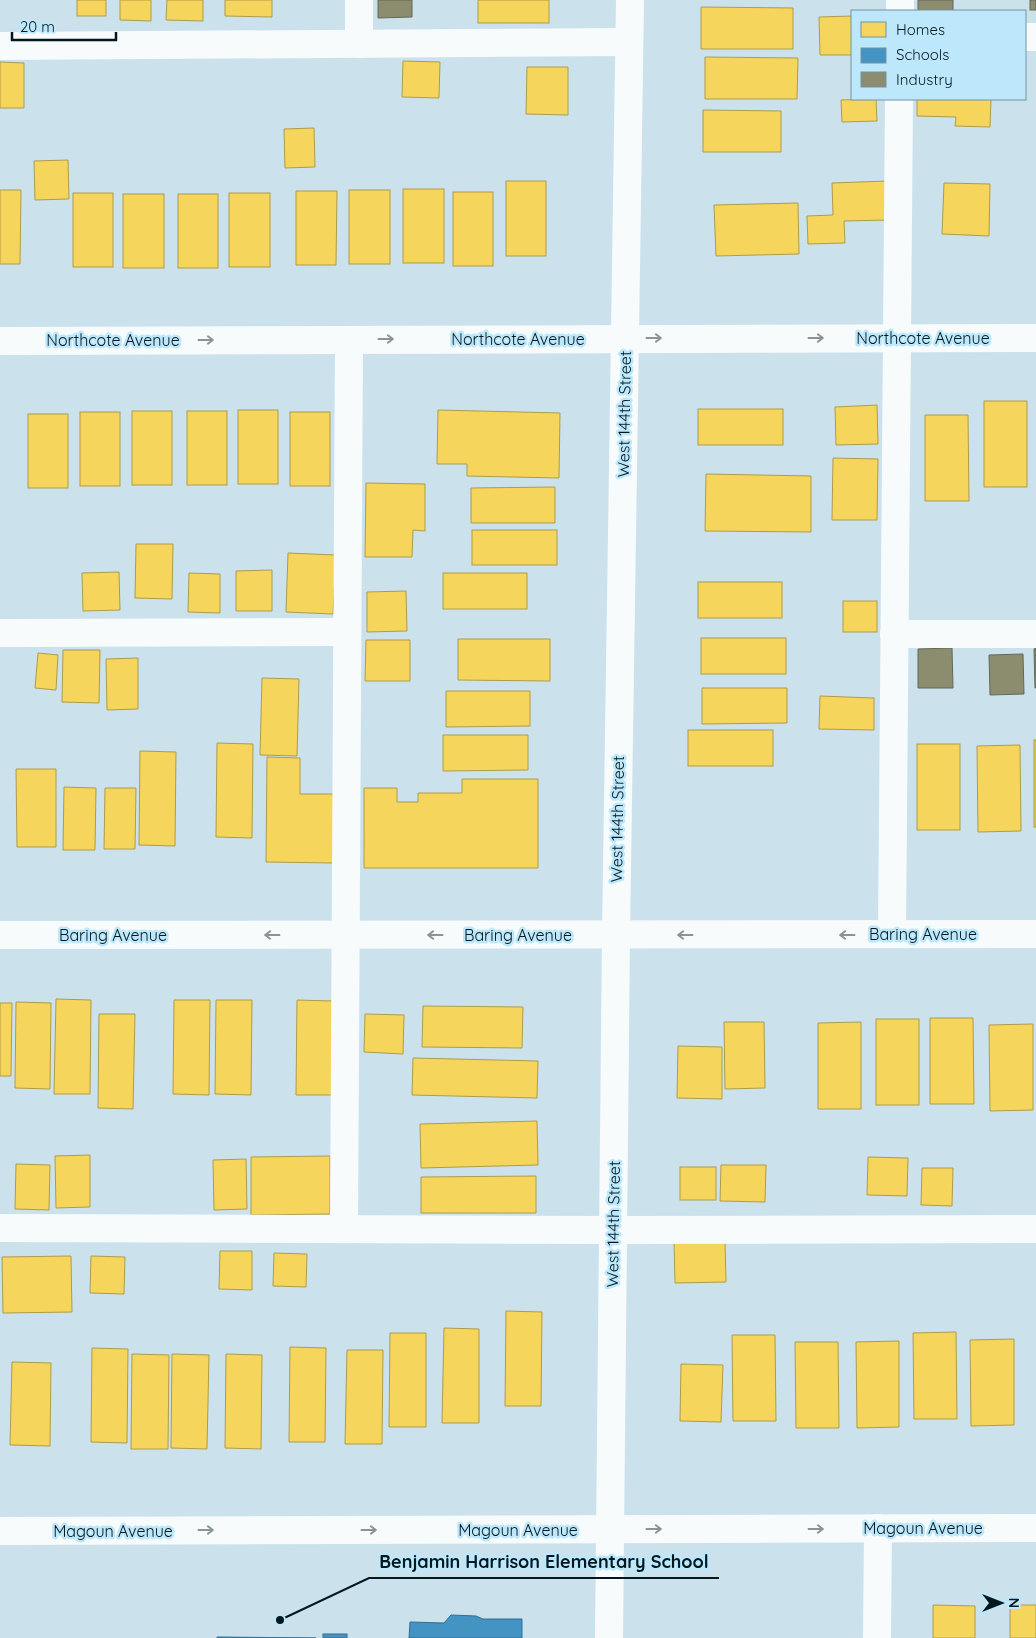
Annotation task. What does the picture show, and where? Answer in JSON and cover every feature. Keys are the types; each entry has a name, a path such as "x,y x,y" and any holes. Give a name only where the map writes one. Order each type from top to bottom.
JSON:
{"street":[{"path":"359,44 360,0"},
{"name":"West 144th Street","path":"609,1638 616,935 630,0"},
{"path":"0,46 629,42"},
{"path":"892,934 898,100"},
{"name":"Northcote Avenue","path":"0,341 1036,338"},
{"path":"344,1229 350,340"},
{"path":"0,632 347,632"},
{"path":"894,634 1036,634"},
{"name":"Baring Avenue","path":"0,935 1036,934"},
{"path":"0,1228 1036,1229"},
{"path":"878,1528 878,1638"},
{"name":"Magoun Avenue","path":"0,1531 1036,1528"}],"building: Homes":[{"path":"77,0 106,0 106,16 77,16"},
{"path":"120,0 151,0 151,21 120,20"},
{"path":"167,0 203,0 203,21 166,20"},
{"path":"225,0 272,0 272,17 225,16"},
{"path":"478,0 549,0 549,23 478,23"},
{"path":"701,7 793,8 793,49 701,49"},
{"path":"851,16 851,55 820,55 819,17"},
{"path":"705,57 798,58 797,99 705,99"},
{"path":"403,61 440,62 439,98 402,97"},
{"path":"0,62 24,63 24,108 0,108"},
{"path":"527,67 568,67 568,115 526,114"},
{"path":"841,100 876,100 877,121 842,122"},
{"path":"917,100 991,100 990,127 955,126 956,117 917,116"},
{"path":"703,110 781,111 781,152 703,152"},
{"path":"314,128 315,167 285,168 284,129"},
{"path":"68,160 69,199 35,200 34,161"},
{"path":"506,181 546,181 546,256 506,256"},
{"path":"887,181 888,220 844,221 845,243 808,244 807,216 833,215 832,183"},
{"path":"944,183 990,184 989,236 942,234"},
{"path":"403,189 444,189 444,263 403,263"},
{"path":"0,190 21,190 20,264 0,264"},
{"path":"349,190 390,190 390,264 349,264"},
{"path":"296,191 337,191 336,265 296,265"},
{"path":"453,192 493,192 493,266 453,266"},
{"path":"73,193 113,193 113,267 73,267"},
{"path":"229,193 270,193 270,267 229,267"},
{"path":"123,194 164,194 164,268 123,268"},
{"path":"178,194 218,194 218,268 178,268"},
{"path":"798,203 799,254 716,256 714,205"},
{"path":"984,401 1027,401 1027,487 984,487"},
{"path":"877,405 878,444 836,445 835,407"},
{"path":"698,409 783,409 783,445 698,445"},
{"path":"238,410 278,410 278,484 238,484"},
{"path":"438,410 560,413 559,478 467,476 467,464 437,464"},
{"path":"132,411 172,411 172,485 132,485"},
{"path":"187,411 227,411 227,485 187,485"},
{"path":"80,412 120,412 120,486 80,486"},
{"path":"290,412 330,412 330,486 290,486"},
{"path":"28,414 68,414 68,488 28,488"},
{"path":"925,415 968,415 969,501 925,501"},
{"path":"833,458 878,459 877,520 832,520"},
{"path":"706,474 811,476 811,532 705,531"},
{"path":"366,483 425,484 425,531 413,530 412,557 365,557"},
{"path":"555,487 555,523 471,523 471,488"},
{"path":"472,530 557,530 557,565 472,565"},
{"path":"136,544 173,544 172,599 135,598"},
{"path":"288,553 336,555 333,614 286,612"},
{"path":"272,570 272,611 236,611 236,571"},
{"path":"119,572 120,610 83,611 82,573"},
{"path":"189,573 220,574 220,613 188,612"},
{"path":"443,573 527,573 527,609 443,609"},
{"path":"698,582 782,582 782,618 698,618"},
{"path":"406,591 407,631 367,632 367,592"},
{"path":"843,601 877,601 877,632 843,632"},
{"path":"701,638 786,638 786,674 701,674"},
{"path":"458,639 550,639 550,681 458,680"},
{"path":"366,640 410,640 410,681 365,681"},
{"path":"63,650 100,650 99,703 62,702"},
{"path":"38,653 58,655 56,690 35,688"},
{"path":"138,658 138,709 107,710 106,659"},
{"path":"262,678 299,679 297,756 260,755"},
{"path":"702,688 787,688 787,723 702,724"},
{"path":"446,691 530,691 530,726 446,727"},
{"path":"820,696 874,698 874,730 819,729"},
{"path":"688,730 773,730 773,766 688,766"},
{"path":"443,735 528,735 528,770 443,771"},
{"path":"1034,740 1036,740 1036,827 1034,827"},
{"path":"217,743 253,744 252,838 216,837"},
{"path":"917,744 960,744 960,830 917,830"},
{"path":"1020,745 1021,831 978,832 977,746"},
{"path":"140,751 176,752 175,846 139,845"},
{"path":"267,757 300,758 300,794 335,794 334,863 266,862"},
{"path":"16,769 56,769 56,847 17,847"},
{"path":"462,779 538,779 538,868 364,868 364,788 397,788 397,802 418,802 418,793 462,793"},
{"path":"64,787 96,788 95,850 63,850"},
{"path":"105,788 136,788 135,849 104,849"},
{"path":"56,999 91,1000 90,1094 54,1094"},
{"path":"174,1000 210,1000 209,1095 173,1094"},
{"path":"216,1000 252,1000 251,1095 215,1094"},
{"path":"297,1000 333,1001 332,1095 296,1095"},
{"path":"16,1002 51,1003 50,1089 15,1088"},
{"path":"0,1003 12,1003 11,1076 0,1076"},
{"path":"423,1006 523,1007 522,1048 422,1047"},
{"path":"99,1014 135,1014 133,1109 98,1108"},
{"path":"365,1014 404,1015 403,1054 364,1052"},
{"path":"930,1018 973,1018 974,1104 930,1104"},
{"path":"876,1019 919,1019 919,1105 876,1105"},
{"path":"724,1022 764,1022 765,1088 725,1089"},
{"path":"861,1022 861,1109 818,1109 818,1023"},
{"path":"1033,1024 1033,1110 990,1111 989,1025"},
{"path":"678,1046 722,1047 722,1099 677,1098"},
{"path":"413,1058 538,1061 537,1098 412,1095"},
{"path":"537,1121 538,1165 421,1168 420,1124"},
{"path":"90,1155 90,1207 56,1208 55,1156"},
{"path":"330,1156 330,1214 251,1215 251,1157"},
{"path":"868,1157 908,1158 907,1196 867,1195"},
{"path":"246,1159 247,1209 214,1210 213,1160"},
{"path":"16,1164 50,1165 49,1210 15,1209"},
{"path":"721,1165 766,1165 765,1202 720,1201"},
{"path":"680,1167 716,1167 716,1200 680,1200"},
{"path":"922,1168 953,1168 952,1206 921,1205"},
{"path":"536,1176 536,1213 421,1213 421,1177"},
{"path":"725,1240 726,1282 675,1283 674,1241"},
{"path":"220,1251 252,1251 252,1290 219,1289"},
{"path":"274,1253 307,1254 306,1287 273,1286"},
{"path":"71,1256 72,1312 3,1313 2,1257"},
{"path":"91,1256 125,1257 124,1294 90,1293"},
{"path":"506,1311 542,1312 541,1406 505,1406"},
{"path":"444,1328 479,1329 479,1423 442,1423"},
{"path":"956,1332 957,1419 914,1419 913,1333"},
{"path":"390,1333 426,1333 426,1427 389,1427"},
{"path":"732,1335 775,1335 776,1421 733,1421"},
{"path":"1014,1339 1014,1425 971,1426 970,1340"},
{"path":"899,1341 899,1427 857,1428 856,1342"},
{"path":"795,1342 838,1342 839,1428 796,1428"},
{"path":"290,1347 326,1348 325,1442 289,1442"},
{"path":"92,1348 128,1349 127,1443 91,1442"},
{"path":"347,1350 383,1350 382,1444 345,1444"},
{"path":"132,1354 169,1355 168,1449 131,1449"},
{"path":"172,1354 209,1355 207,1449 171,1448"},
{"path":"226,1354 262,1355 261,1449 225,1448"},
{"path":"12,1362 51,1363 50,1446 10,1445"},
{"path":"681,1364 723,1365 721,1422 680,1421"},
{"path":"933,1605 975,1606 975,1638 933,1638"},
{"path":"1010,1605 1036,1605 1036,1638 1010,1638"}],"building: Schools":[{"path":"451,1615 476,1616 483,1619 522,1619 522,1638 409,1638 410,1622 444,1623"},
{"path":"323,1634 347,1634 347,1638 323,1638"},
{"path":"217,1637 316,1638 217,1638"}],"building: Industry":[{"path":"378,0 412,0 412,17 378,18"},
{"path":"918,0 953,0 953,10 918,10"},
{"path":"1030,0 1036,0 1036,10 1030,10"},
{"path":"952,648 953,688 918,688 918,649"},
{"path":"1036,648 1036,688 1035,688 1034,649"},
{"path":"1023,654 1024,694 990,695 989,655"}],"place":[{"name":"Benjamin Harrison Elementary School","path":"280,1620"}]}
